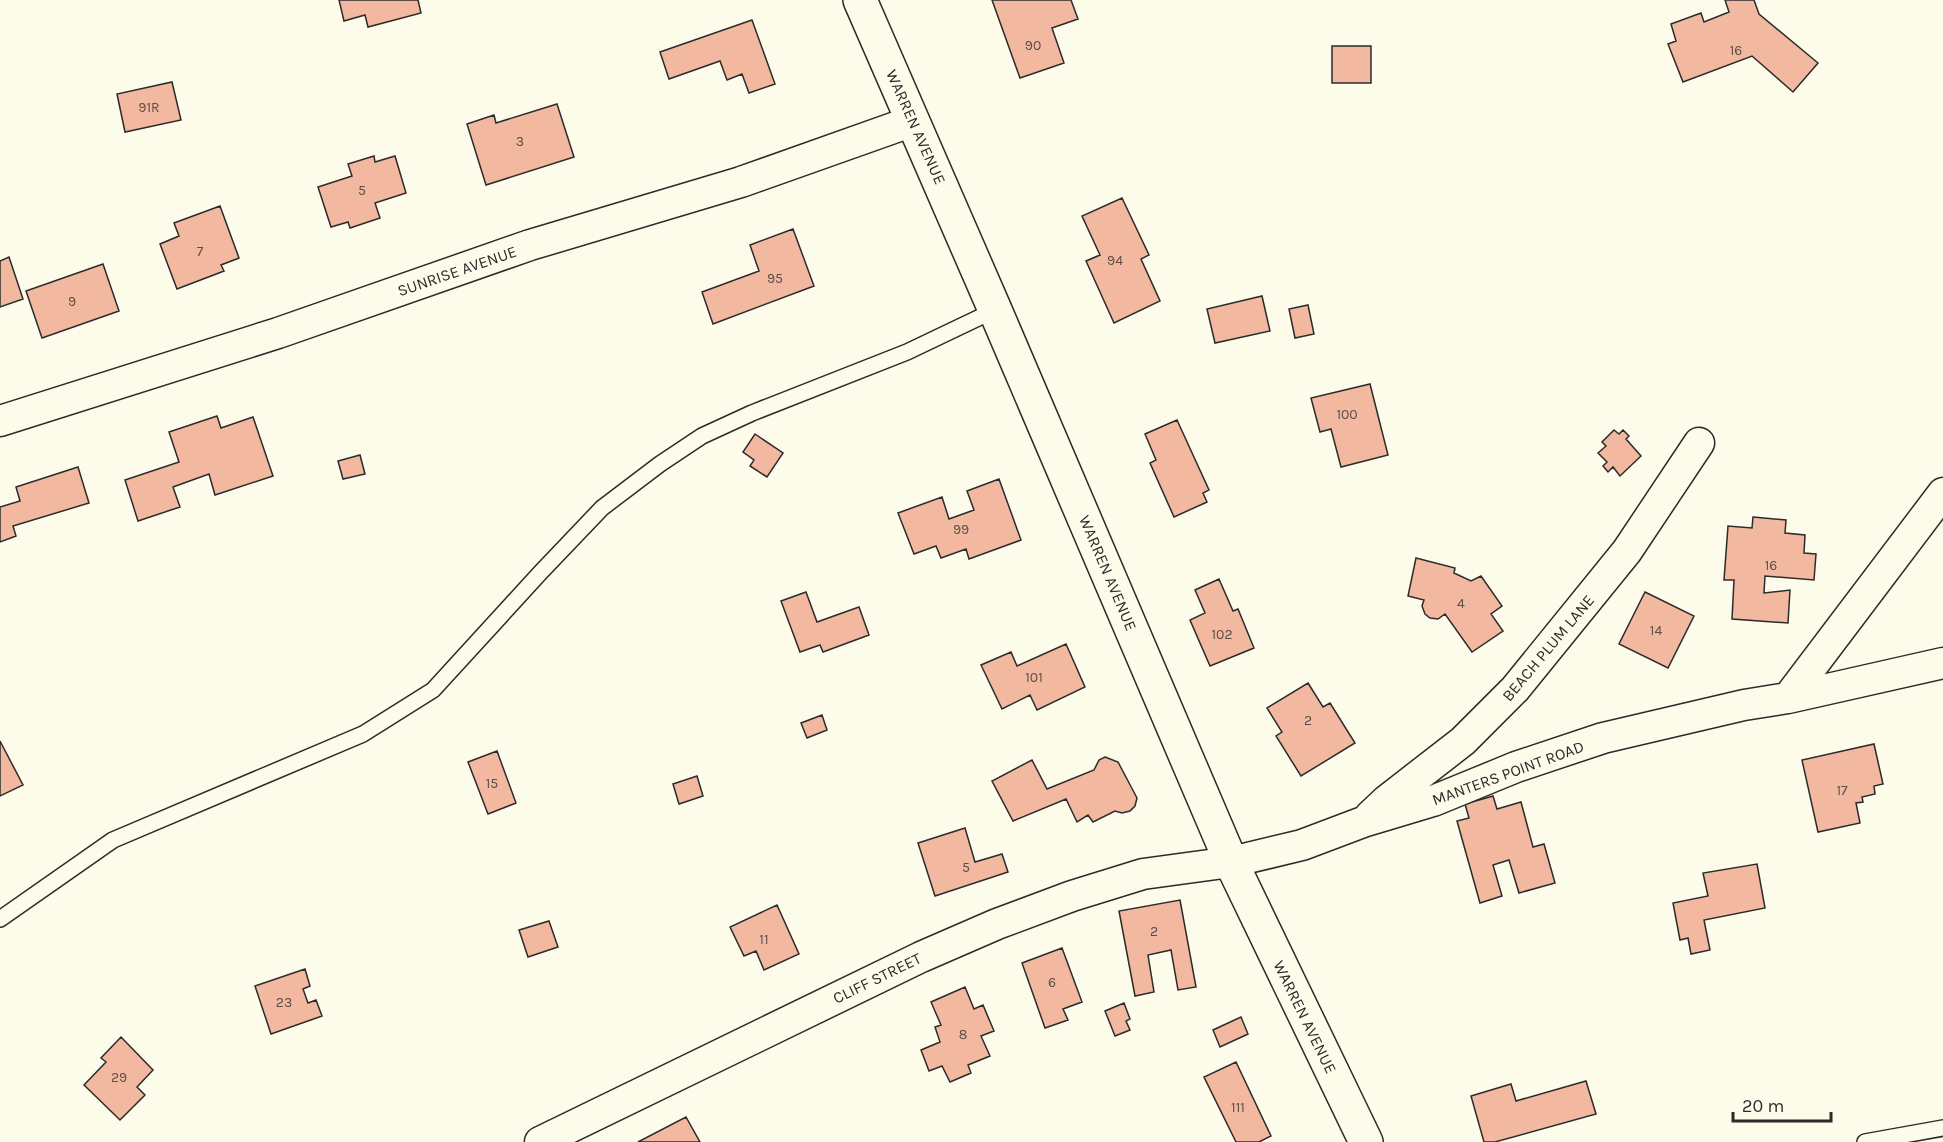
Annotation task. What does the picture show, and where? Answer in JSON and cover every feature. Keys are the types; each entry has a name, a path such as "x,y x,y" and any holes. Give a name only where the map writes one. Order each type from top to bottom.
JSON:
{"main road":[{"name":"WARREN AVENUE","path":"860,0 1231,862 1366,1142"}],"street":[{"name":"SUNRISE AVENUE","path":"0,421 278,333 530,245 741,182 913,121"},
{"name":"BEACH PLUM LANE","path":"1363,822 1387,800 1463,741 1515,689 1627,551 1699,443"},
{"path":"1788,698 1943,493"},
{"name":"MANTERS POINT ROAD","path":"1231,862 1302,845 1363,822 1433,801 1516,767 1603,738 1744,705 1788,698 1943,663"},
{"name":"CLIFF STREET","path":"540,1142 876,978 997,924 1072,896 1143,874 1231,862"}],"lane":[{"path":"0,919 113,840 363,734 433,690 602,508 660,464 702,436 752,413 907,352 995,310"},
{"path":"1865,1142 1943,1128"}],"building":[{"path":"339,0 418,0 421,13 368,27 365,15 344,21"},
{"path":"992,0 1071,0 1078,19 1052,28 1064,63 1020,78"},
{"path":"1725,0 1754,0 1759,14 1818,63 1793,92 1752,56 1683,82 1668,44 1676,41 1671,24 1701,13 1704,22 1729,12"},
{"path":"752,20 775,84 749,93 742,74 727,80 720,61 669,79 660,52"},
{"path":"1332,46 1371,46 1371,83 1332,83"},
{"path":"172,82 181,120 125,132 117,94"},
{"path":"557,104 574,157 486,185 467,124 494,115 496,123"},
{"path":"374,156 375,162 395,156 406,193 375,203 380,218 350,228 348,222 331,227 318,187 352,176 348,164"},
{"path":"1122,198 1149,255 1141,259 1160,301 1114,323 1086,261 1100,255 1082,216"},
{"path":"220,206 239,258 221,265 224,271 177,289 160,244 179,236 174,223"},
{"path":"793,229 814,286 713,324 702,292 759,271 750,245"},
{"path":"9,257 23,299 0,307 0,261"},
{"path":"103,264 119,311 42,338 26,291"},
{"path":"1262,296 1270,331 1215,343 1207,309"},
{"path":"1308,305 1314,334 1295,338 1289,309"},
{"path":"1370,384 1388,455 1341,467 1331,429 1320,432 1311,398"},
{"path":"217,416 221,428 253,417 273,476 215,495 209,474 173,487 180,507 138,521 125,480 179,462 169,432"},
{"path":"1177,420 1209,490 1203,493 1207,502 1174,517 1150,463 1156,460 1145,434"},
{"path":"1614,430 1619,434 1623,430 1629,436 1626,439 1641,456 1620,476 1613,467 1608,472 1603,466 1607,462 1598,453 1606,446 1602,442"},
{"path":"755,434 783,453 767,477 750,466 754,460 743,452"},
{"path":"360,455 365,474 343,479 338,461"},
{"path":"78,467 89,503 13,526 16,536 0,542 0,507 20,501 16,487"},
{"path":"999,479 1021,540 969,559 966,549 941,558 936,546 914,554 898,513 942,497 949,519 974,510 967,491"},
{"path":"1753,517 1786,520 1785,533 1805,535 1804,553 1816,554 1814,580 1765,576 1764,593 1790,590 1788,623 1732,619 1734,580 1724,580 1728,526 1752,528"},
{"path":"1416,558 1455,568 1454,573 1471,581 1481,576 1502,606 1491,614 1503,631 1472,652 1445,614 1438,619 1430,618 1425,614 1422,606 1424,600 1408,596"},
{"path":"1219,579 1233,611 1238,609 1254,648 1210,666 1190,620 1205,613 1195,590"},
{"path":"806,592 817,622 859,607 869,635 823,652 820,645 800,652 781,601"},
{"path":"1645,592 1694,616 1668,668 1619,644"},
{"path":"1066,644 1085,687 1037,710 1030,695 1002,709 981,665 1011,652 1017,666"},
{"path":"1308,683 1323,707 1330,703 1355,743 1301,776 1276,736 1282,732 1267,708"},
{"path":"822,715 827,730 807,738 801,723"},
{"path":"0,741 23,785 0,796"},
{"path":"1874,744 1883,784 1874,786 1875,794 1862,797 1863,802 1856,803 1860,823 1818,832 1802,760"},
{"path":"497,751 516,803 488,814 468,762"},
{"path":"1105,757 1118,762 1137,798 1135,806 1130,811 1122,813 1115,811 1093,822 1088,815 1077,822 1066,799 1013,821 992,781 1032,760 1047,789 1094,770 1099,760"},
{"path":"697,776 703,796 679,804 673,784"},
{"path":"1493,796 1497,809 1521,802 1533,847 1544,844 1555,883 1519,893 1509,860 1493,865 1502,896 1480,903 1457,821 1469,818 1465,804"},
{"path":"965,828 975,862 1002,854 1008,872 935,896 918,843"},
{"path":"1757,864 1765,908 1704,920 1710,950 1691,954 1688,938 1680,940 1673,903 1708,896 1703,873"},
{"path":"1180,900 1196,987 1178,990 1171,950 1148,955 1154,992 1135,996 1119,911"},
{"path":"777,905 799,954 764,970 756,951 744,956 730,927"},
{"path":"549,921 558,947 528,957 519,930"},
{"path":"1062,948 1082,1002 1063,1009 1068,1020 1045,1028 1022,963"},
{"path":"305,969 310,986 303,989 308,1003 316,1000 322,1016 271,1034 255,986"},
{"path":"965,987 974,1009 983,1005 994,1031 981,1036 990,1056 968,1065 971,1073 950,1082 942,1066 929,1071 921,1050 940,1042 935,1027 941,1025 931,1002"},
{"path":"1124,1003 1130,1019 1126,1021 1130,1030 1115,1036 1105,1011"},
{"path":"1241,1017 1248,1034 1220,1047 1213,1030"},
{"path":"121,1037 153,1070 137,1087 145,1095 120,1120 84,1085 106,1062 101,1058"},
{"path":"1236,1062 1271,1136 1259,1142 1236,1142 1204,1077"},
{"path":"1586,1081 1596,1114 1495,1142 1484,1142 1471,1096 1511,1084 1516,1101"},
{"path":"686,1117 700,1142 638,1142"}]}
